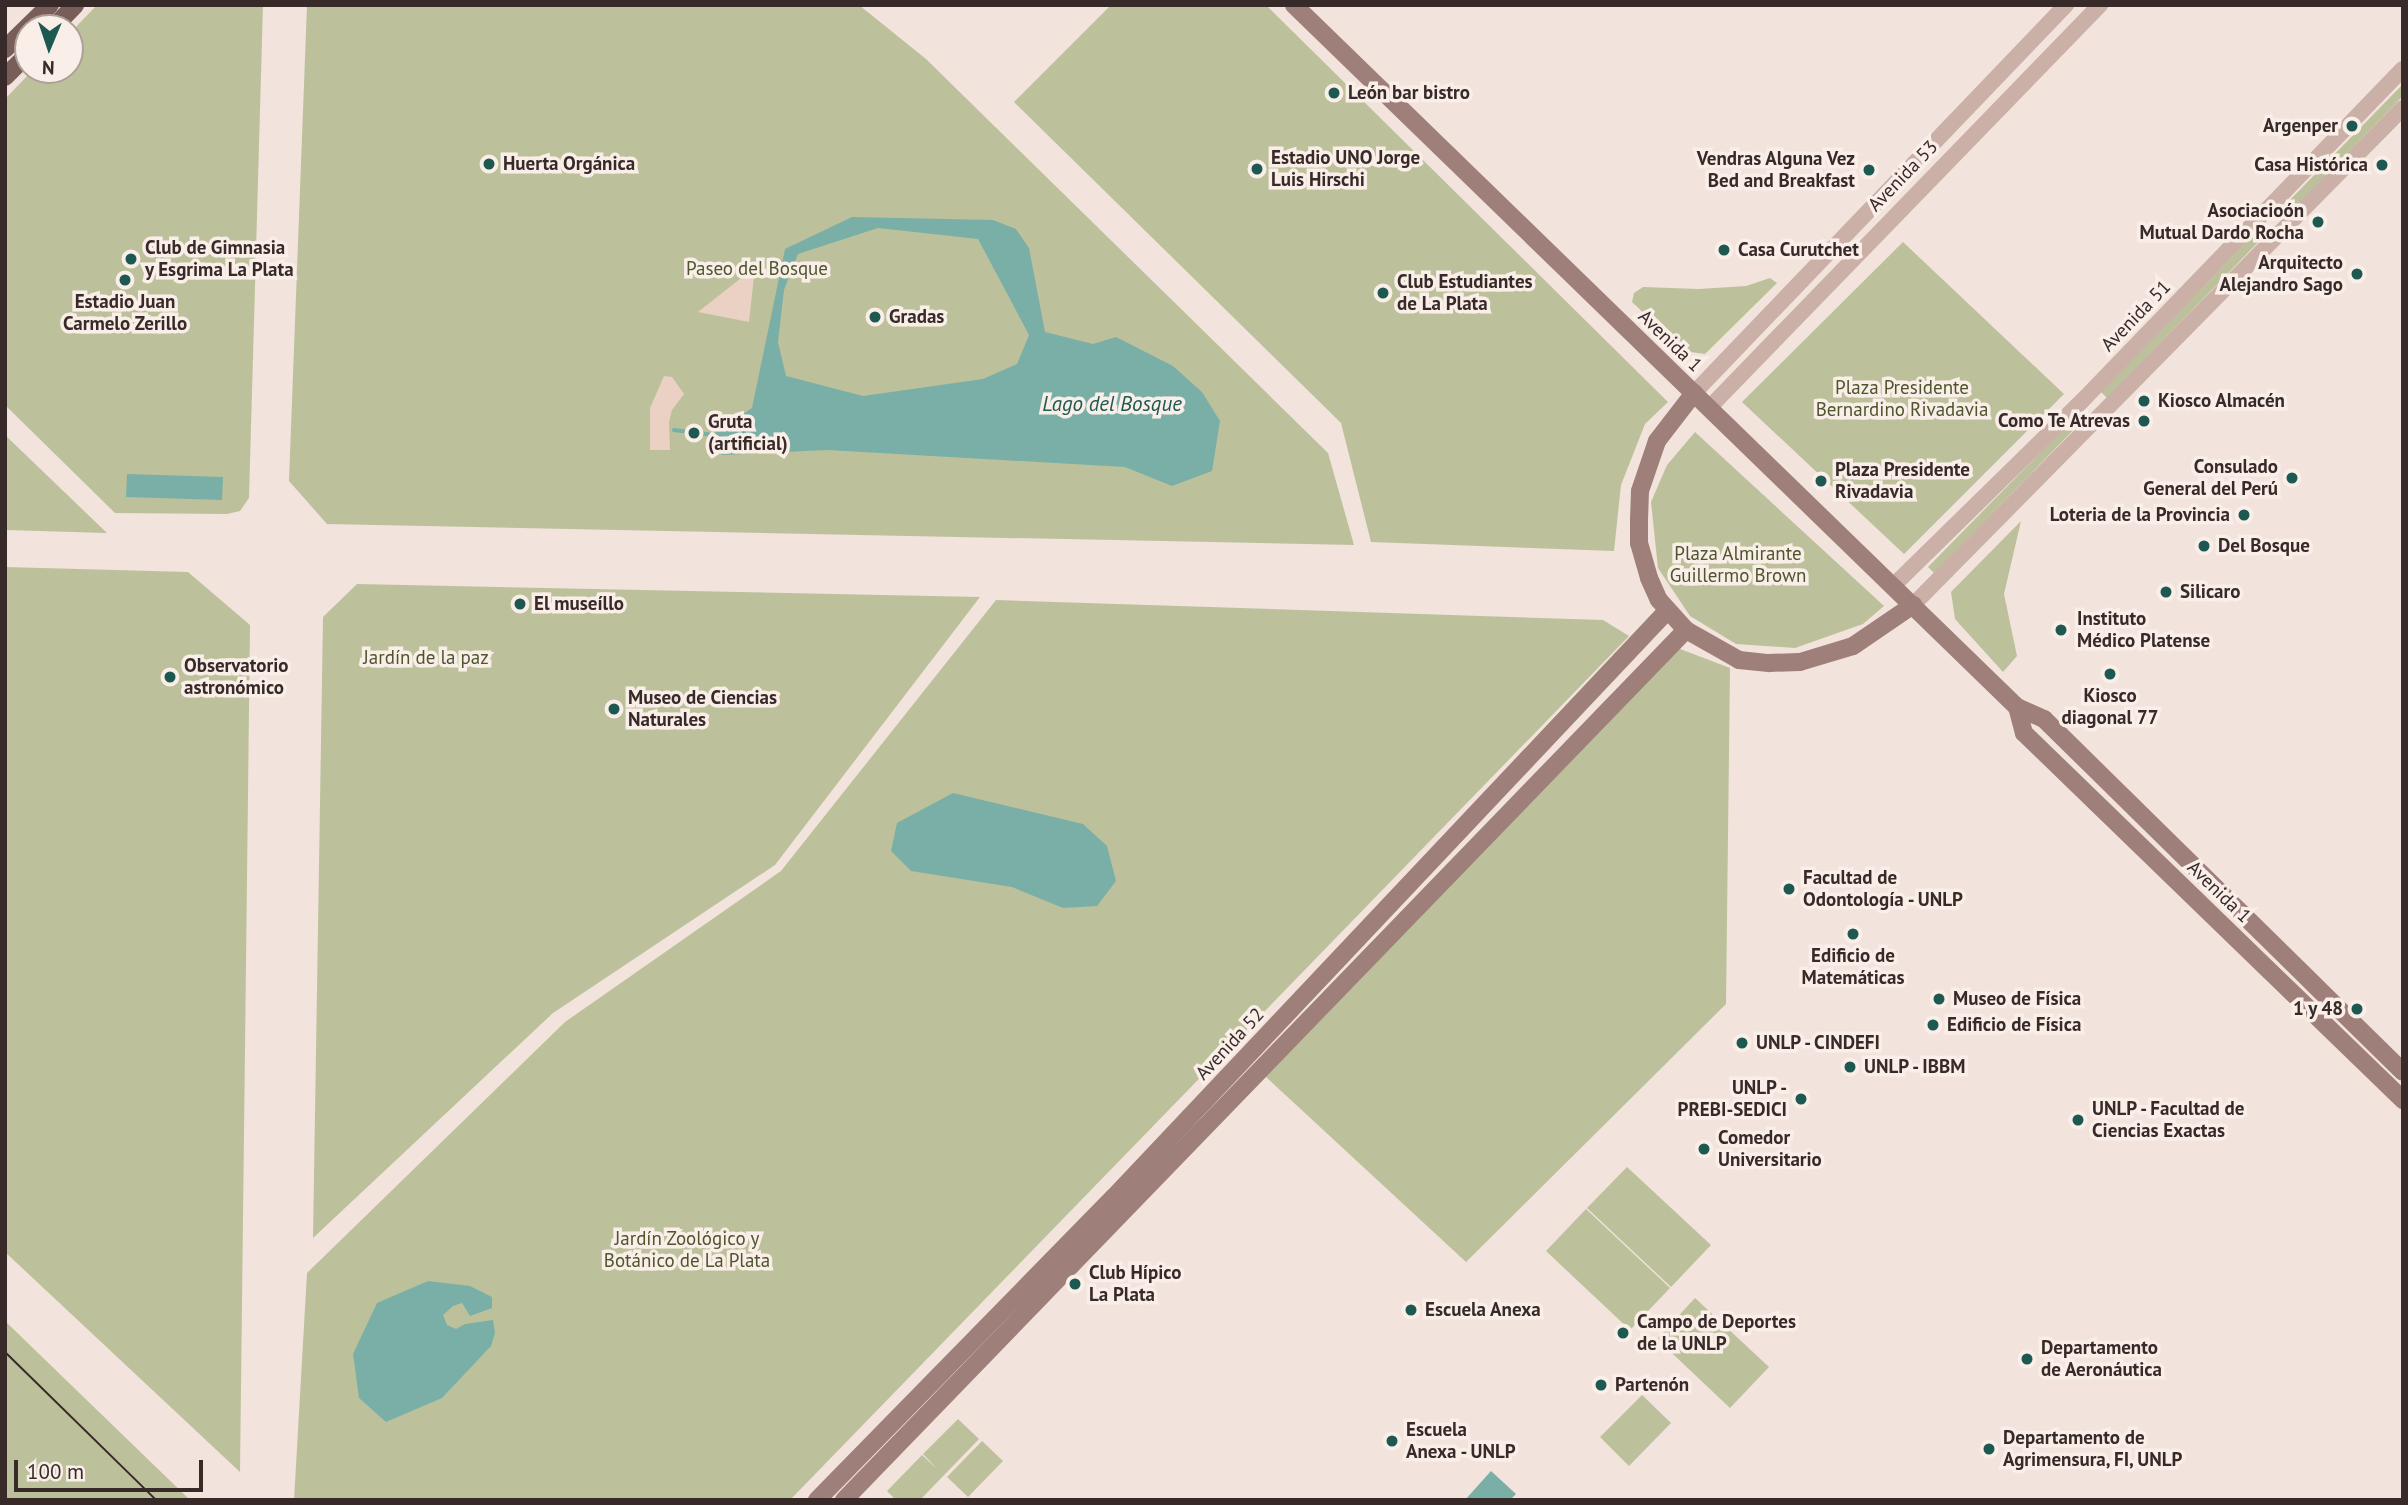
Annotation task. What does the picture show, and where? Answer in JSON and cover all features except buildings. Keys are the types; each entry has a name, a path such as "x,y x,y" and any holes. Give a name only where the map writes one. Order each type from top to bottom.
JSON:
{"main road":[{"path":"5,50 50,5"},
{"name":"Avenida 1","path":"1294,5 2017,707 2044,719 2403,1072"},
{"path":"1694,393 1657,441 1640,491 1639,543 1649,579 1667,611 1686,630 1739,660 1800,662 1853,646 1913,605"},
{"name":"Avenida 52","path":"817,1500 1123,1187 1667,611"},
{"name":"Avenida 52","path":"844,1500 1686,630"},
{"name":"Avenida 1","path":"2017,707 2024,733 2403,1100"}],"street":[{"name":"Avenida 53","path":"1694,393 2066,5"},
{"name":"Avenida 53","path":"1709,408 2100,5"},
{"name":"Avenida 51","path":"1893,586 2082,401 2403,69"},
{"path":"1913,605 2403,108"}],"green space":[{"name":"Club de Gimnasia y Esgrima La Plata","path":"97,5 263,5 249,498 240,511 227,514 115,513 5,405 5,99 19,84 84,84 84,18"},
{"name":"Paseo del Bosque","path":"307,5 859,5 926,59 1328,453 1354,545 327,524 289,481"},
{"name":"Club Estudiantes de La Plata","path":"1111,5 1266,5 1668,402 1645,424 1621,485 1614,551 1371,542 1341,423 1014,102"},
{"path":"2403,84 2403,96 2292,210 2286,204"},
{"path":"2262,226 2268,232 2107,398 2101,392"},
{"name":"Plaza Presidente Bernardino Rivadavia","path":"1903,242 2064,394 1904,554 1742,402"},
{"path":"1770,278 1777,283 1705,354 1684,351 1632,302 1634,293 1643,287 1699,289 1746,286"},
{"path":"2081,411 2087,416 1934,573 1928,567"},
{"name":"Plaza Almirante Guillermo Brown","path":"1695,432 1884,606 1863,624 1795,648 1736,644 1690,616 1658,568 1651,502 1667,465"},
{"path":"5,435 107,533 5,530"},
{"path":"2021,521 2004,594 2017,656 2003,672 1955,619 1951,592"},
{"path":"5,567 188,572 250,625 240,1472 5,1252"},
{"name":"Jardín de la paz","path":"357,584 980,597 775,865 553,1013 313,1238 323,617"},
{"name":"Jardín Zoológico y Botánico de La Plata","path":"996,600 1603,620 1629,636 790,1500 294,1500 307,1273 565,1022 781,871"},
{"path":"1675,647 1730,668 1726,1004 1466,1262 1265,1076"},
{"path":"1627,1167 1711,1245 1671,1287 1587,1208"},
{"path":"1586,1209 1670,1288 1630,1330 1546,1251"},
{"path":"1695,1298 1769,1367 1730,1408 1657,1339"},
{"path":"5,1321 190,1500 5,1500"},
{"path":"1642,1395 1671,1423 1629,1466 1600,1437"},
{"path":"958,1419 979,1439 920,1500 896,1500 887,1491 922,1455 938,1470 923,1454"},
{"path":"982,1441 1003,1461 968,1497 947,1477"}],"shaded area":[{"path":"755,267 749,322 698,312"},
{"path":"664,376 672,377 684,394 672,410 669,422 670,450 650,450 650,408"}],"water":[{"name":"Lago del Bosque","path":"852,217 993,220 1016,229 1029,248 1045,332 1093,344 1116,337 1173,366 1202,392 1220,421 1212,471 1172,486 1125,467 828,450 722,455 712,435 752,408 785,249","holes":["878,228 978,239 1029,335 1017,364 983,379 863,396 786,376 778,342 784,290 798,254"]},
{"path":"127,474 223,477 222,500 126,497"},
{"path":"953,793 1083,824 1107,846 1116,881 1097,906 1063,908 1012,887 911,871 891,851 897,823"},
{"path":"428,1281 470,1286 492,1297 492,1308 470,1316 462,1303 453,1306 443,1315 447,1325 456,1329 465,1324 493,1320 495,1333 491,1346 442,1398 386,1422 359,1398 353,1354 377,1303"},
{"path":"1491,1471 1516,1494 1510,1500 1465,1500"}],"waterway":[{"path":"674,430 712,435"}],"tram line":[{"path":"5,1352 156,1500"},
{"path":"2342,1500 2378,1500"}],"place":[{"name":"León bar bistro","path":"1334,93"},
{"name":"Argenper","path":"2352,126"},
{"name":"Huerta Orgánica","path":"489,164"},
{"name":"Casa Histórica","path":"2382,165"},
{"name":"Estadio UNO Jorge Luis Hirschi","path":"1257,169"},
{"name":"Vendras Alguna Vez Bed and Breakfast","path":"1869,170"},
{"name":"Asociacioón Mutual Dardo Rocha","path":"2318,222"},
{"name":"Casa Curutchet","path":"1724,250"},
{"name":"Club de Gimnasia y Esgrima La Plata","path":"131,259"},
{"name":"Arquitecto Alejandro Sago","path":"2357,274"},
{"name":"Estadio Juan Carmelo Zerillo","path":"125,280"},
{"name":"Club Estudiantes de La Plata","path":"1383,293"},
{"name":"Gradas","path":"875,317"},
{"name":"Kiosco Almacén","path":"2144,401"},
{"name":"Como Te Atrevas","path":"2144,421"},
{"name":"Gruta (artificial)","path":"694,433"},
{"name":"Consulado General del Perú","path":"2292,478"},
{"name":"Plaza Presidente Rivadavia","path":"1821,481"},
{"name":"Loteria de la Provincia","path":"2244,515"},
{"name":"Del Bosque","path":"2204,546"},
{"name":"Silicaro","path":"2166,592"},
{"name":"El museíllo","path":"520,604"},
{"name":"Instituto Médico Platense","path":"2061,630"},
{"name":"Kiosco diagonal 77","path":"2110,674"},
{"name":"Observatorio astronómico","path":"170,677"},
{"name":"Museo de Ciencias Naturales","path":"614,709"},
{"name":"Facultad de Odontología - UNLP","path":"1789,889"},
{"name":"Edificio de Matemáticas","path":"1853,934"},
{"name":"Museo de Física","path":"1939,999"},
{"name":"1 y 48","path":"2357,1009"},
{"name":"Edificio de Física","path":"1933,1025"},
{"name":"UNLP - CINDEFI","path":"1742,1043"},
{"name":"UNLP - IBBM","path":"1850,1067"},
{"name":"UNLP - PREBI-SEDICI","path":"1801,1099"},
{"name":"UNLP - Facultad de Ciencias Exactas","path":"2078,1120"},
{"name":"Comedor Universitario","path":"1704,1149"},
{"name":"Club Hípico La Plata","path":"1075,1284"},
{"name":"Escuela Anexa","path":"1411,1310"},
{"name":"Campo de Deportes de la UNLP","path":"1623,1333"},
{"name":"Departamento de Aeronáutica","path":"2027,1359"},
{"name":"Partenón","path":"1601,1385"},
{"name":"Escuela Anexa - UNLP","path":"1392,1441"},
{"name":"Departamento de Agrimensura, FI, UNLP","path":"1989,1449"}]}
